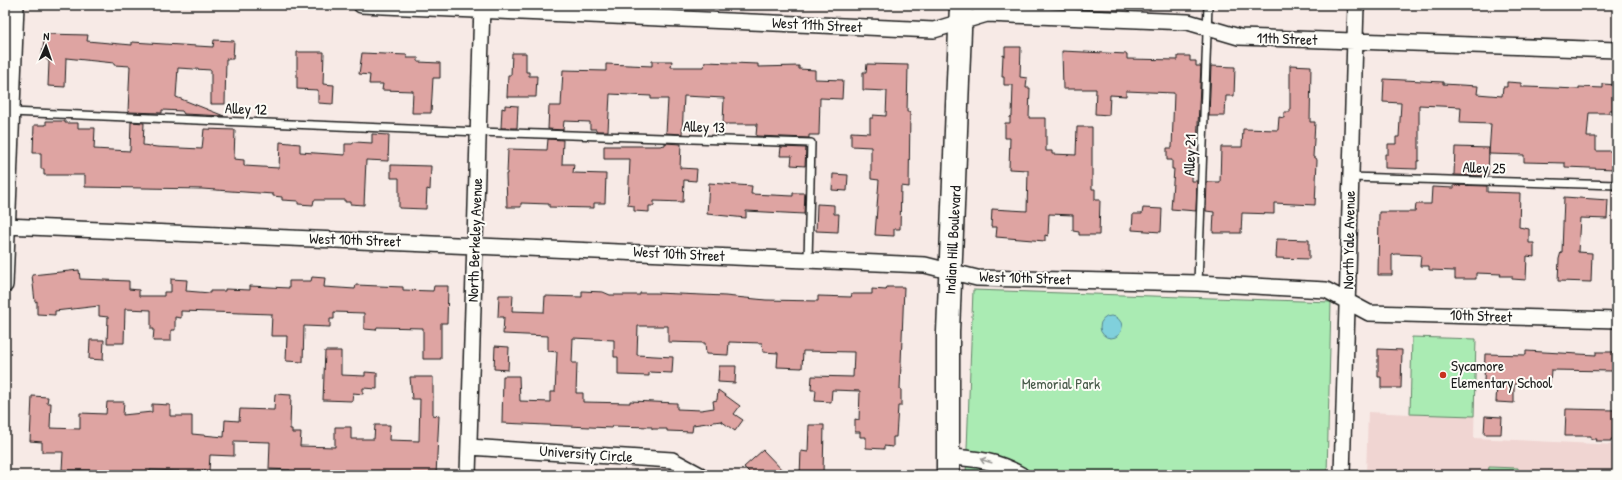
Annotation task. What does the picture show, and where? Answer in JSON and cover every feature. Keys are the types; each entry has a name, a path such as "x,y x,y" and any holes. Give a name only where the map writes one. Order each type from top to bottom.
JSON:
{"main road":[{"name":"Indian Hill Boulevard","path":"948,466 948,332 961,13"}],"street":[{"path":"5,285 8,112 16,5"},
{"name":"West 11th Street","path":"361,5 482,7 934,30 961,13"},
{"name":"North Yale Avenue","path":"1342,475 1356,5"},
{"name":"North Berkeley Avenue","path":"468,475 482,7"},
{"name":"11th Street","path":"961,13 1188,22 1239,37 1617,50"},
{"name":"West 10th Street","path":"6,226 475,244 925,265 977,278 1198,283 1326,290 1348,303"},
{"name":"10th Street","path":"1348,303 1369,312 1617,320"},
{"name":"University Circle","path":"469,447 672,460 700,475"},
{"path":"948,466 978,458 1012,469 1021,475"}],"lane":[{"name":"Alley 21","path":"1198,283 1208,5"},
{"name":"Alley 12","path":"8,112 479,132"},
{"name":"Alley 13","path":"479,132 811,143 808,260"},
{"name":"Alley 25","path":"1350,177 1617,185"}],"shaded area":[{"name":"Sycamore Elementary School","path":"1412,337 1476,339 1474,438 1616,445 1615,475 1366,475 1368,412 1410,414"}],"green space":[{"name":"Memorial Park","path":"973,290 1331,302 1327,475 966,475"},
{"path":"1412,337 1476,339 1474,416 1410,414"},
{"path":"1489,467 1518,468 1518,475 1488,475"}],"water":[{"path":"1111,316 1119,319 1122,327 1119,335 1111,338 1103,335 1100,327 1103,319"}],"building":[{"path":"45,34 88,35 87,41 132,45 132,42 213,47 214,40 234,41 233,59 226,59 225,104 211,104 211,70 178,68 176,97 224,116 184,114 182,111 162,110 162,113 128,112 130,66 114,65 114,63 66,58 65,87 48,86 49,62 42,55"},
{"path":"1005,47 1021,47 1020,77 1027,78 1026,88 1030,88 1029,118 1046,118 1046,151 1052,151 1052,154 1076,155 1077,127 1092,127 1092,189 1095,189 1095,200 1100,200 1099,235 1079,235 1079,232 1073,231 1073,215 1049,214 1048,236 1045,235 1045,241 996,237 997,227 991,227 992,209 1027,211 1028,170 1009,169 1010,138 1005,138 1005,123 1010,123 1010,117 1012,116 1013,85 1004,85 1004,77 1002,77"},
{"path":"1062,51 1127,54 1127,59 1178,60 1178,56 1190,56 1190,61 1196,61 1196,66 1201,66 1197,144 1192,144 1191,181 1197,181 1196,211 1171,209 1174,169 1172,169 1172,160 1167,160 1167,148 1172,148 1174,93 1126,91 1126,96 1110,95 1109,115 1095,114 1096,89 1063,89"},
{"path":"297,52 324,52 323,84 334,85 333,104 318,103 318,90 297,89"},
{"path":"362,53 407,55 407,58 418,58 418,62 440,63 440,78 433,78 431,113 412,113 413,91 382,90 383,84 369,84 370,75 359,74"},
{"path":"512,53 526,53 526,72 529,72 529,76 537,76 536,97 507,97 508,75 511,75"},
{"path":"652,61 672,61 671,67 704,67 705,62 758,64 758,67 799,66 799,69 815,70 815,79 843,80 842,99 820,98 819,135 809,135 809,138 756,136 757,124 723,124 724,98 684,96 682,134 666,133 668,99 651,99 651,96 610,94 608,131 596,131 596,129 590,129 590,122 564,121 563,130 548,129 549,106 561,106 563,70 606,71 606,64 652,66"},
{"path":"867,64 908,65 907,112 910,112 909,187 901,186 900,229 894,229 894,236 875,235 879,180 871,179 871,147 851,146 851,132 870,133 870,118 873,118 873,115 886,116 887,91 863,90 863,72 866,72"},
{"path":"1290,65 1311,66 1310,122 1315,122 1313,157 1317,160 1315,205 1274,203 1274,214 1242,213 1241,233 1213,233 1214,212 1206,211 1207,182 1220,182 1221,147 1242,147 1243,129 1278,130 1279,117 1284,118 1284,112 1290,112"},
{"path":"1211,66 1235,67 1234,96 1226,96 1225,116 1209,116"},
{"path":"1384,79 1443,82 1443,84 1478,86 1477,94 1502,96 1503,87 1507,87 1507,82 1521,83 1521,87 1579,89 1579,87 1603,88 1603,84 1617,85 1617,110 1609,110 1609,113 1589,113 1587,137 1596,137 1596,151 1614,151 1614,169 1565,167 1565,163 1524,162 1524,155 1489,154 1491,124 1460,123 1461,107 1419,105 1419,161 1417,161 1417,169 1385,168 1385,154 1388,154 1388,144 1396,144 1396,137 1399,137 1401,103 1383,102"},
{"path":"505,105 518,106 517,128 501,128 502,108 505,109"},
{"path":"46,121 65,121 65,123 78,123 78,128 95,128 94,149 130,151 131,122 144,123 143,145 157,147 202,149 204,129 235,130 234,159 244,160 244,166 279,168 280,142 300,144 300,152 345,155 345,144 352,144 355,142 372,143 372,134 389,135 388,161 366,160 364,205 350,204 350,202 345,202 345,200 314,200 313,205 298,204 298,201 282,200 282,197 273,196 273,194 202,189 85,187 85,175 44,175 44,169 41,169 41,153 33,153 34,125 46,125"},
{"path":"548,139 563,140 562,164 574,164 573,173 606,174 605,203 594,203 594,208 549,207 549,204 521,203 521,207 507,207 506,174 508,149 547,150"},
{"path":"665,143 681,144 680,168 697,169 696,181 684,180 683,202 654,201 654,206 649,206 649,212 634,211 634,206 628,205 630,159 604,159 604,146 660,146 665,145"},
{"path":"781,147 806,148 805,166 791,165 792,156 780,156"},
{"path":"1455,147 1489,148 1488,176 1454,175"},
{"path":"391,165 431,166 430,190 427,189 426,209 399,208 399,178 391,178"},
{"path":"833,174 848,175 847,191 832,190"},
{"path":"709,183 752,186 751,194 793,196 793,193 805,193 804,214 746,211 746,218 707,214"},
{"path":"1454,185 1487,186 1487,192 1520,193 1519,227 1529,229 1529,243 1534,243 1534,257 1527,256 1526,280 1512,279 1512,276 1500,276 1501,274 1476,273 1476,279 1455,279 1455,271 1429,270 1429,266 1420,266 1421,255 1396,254 1392,255 1392,275 1378,275 1379,212 1415,212 1416,204 1431,204 1432,187 1454,188"},
{"path":"1564,197 1608,200 1607,219 1580,218 1578,252 1592,253 1591,282 1558,281 1559,259 1562,252"},
{"path":"817,204 834,205 834,214 839,214 838,232 816,231"},
{"path":"1143,208 1162,209 1161,232 1132,230 1133,214 1142,214"},
{"path":"1277,239 1309,240 1309,259 1276,258"},
{"path":"79,270 80,279 129,281 129,289 139,290 139,296 164,296 164,292 171,292 171,279 187,280 186,291 210,293 210,291 225,291 225,289 250,290 250,286 289,288 289,281 311,281 312,277 325,278 324,287 355,289 356,285 403,287 403,290 433,291 434,286 448,286 447,323 441,323 441,359 423,359 423,328 377,327 376,330 364,329 364,313 334,312 334,319 330,319 330,327 304,326 303,362 286,361 287,336 271,336 272,314 181,311 181,318 175,317 175,330 171,330 171,341 153,341 154,329 151,329 151,310 125,309 124,343 107,343 108,317 99,316 99,306 55,311 55,315 37,314 37,301 35,302 32,275"},
{"path":"887,287 904,287 900,389 901,406 898,406 896,437 893,437 893,447 884,446 884,449 866,448 866,437 860,437 860,432 855,432 855,419 859,420 860,391 832,390 831,402 815,401 816,390 811,390 812,376 853,377 854,352 803,351 802,368 777,367 778,353 763,352 762,343 729,342 728,355 706,354 705,343 668,342 668,326 638,326 637,355 673,357 672,373 649,372 649,376 618,375 618,357 614,357 614,340 573,338 572,363 577,363 576,393 583,393 583,402 630,403 630,401 677,403 677,409 701,410 714,408 713,401 717,400 718,390 740,406 734,414 743,420 735,431 721,421 693,425 692,432 667,431 667,429 652,429 652,427 612,426 612,428 502,423 503,376 519,376 520,401 550,402 550,392 555,392 557,352 548,351 548,336 503,334 504,317 498,317 499,295 513,295 512,311 544,312 545,296 582,297 582,291 603,292 610,295 640,295 640,293 656,293 725,296 766,300 818,301 818,296 851,297 852,294 872,294 872,289 886,290"},
{"path":"90,340 104,340 103,360 89,359"},
{"path":"495,346 509,347 508,370 494,369"},
{"path":"1378,349 1402,350 1401,388 1381,388 1381,377 1378,377"},
{"path":"325,351 341,351 341,375 365,376 365,372 377,373 377,389 363,388 363,394 353,393 352,401 323,400"},
{"path":"1526,351 1596,355 1596,352 1614,352 1613,371 1551,370 1550,382 1539,382 1539,386 1514,384 1514,403 1496,402 1497,383 1484,382 1485,354 1526,355"},
{"path":"719,366 736,366 735,383 718,382"},
{"path":"410,377 433,377 433,415 439,416 436,475 290,475 290,470 269,469 270,442 234,441 234,456 210,455 209,471 197,470 197,473 193,473 193,475 179,475 179,471 150,470 150,475 136,475 136,471 62,470 63,452 42,452 42,442 30,441 32,396 48,397 47,403 51,403 50,428 80,429 80,413 106,414 107,402 124,402 123,415 152,412 152,404 170,405 170,416 192,416 192,434 224,437 225,420 239,421 240,409 274,410 275,394 291,395 290,429 292,429 292,433 301,433 300,446 335,447 335,427 351,427 351,439 374,439 375,425 390,425 389,440 419,441 420,399 412,399"},
{"path":"1566,409 1614,410 1613,439 1611,439 1611,441 1596,441 1597,439 1591,439 1591,436 1565,436"},
{"path":"1485,416 1502,417 1501,434 1484,434"},
{"path":"809,425 824,425 823,475 800,475 801,451 808,452"},
{"path":"763,450 787,475 752,475 744,467"}],"place":[{"name":"Sycamore Elementary School","path":"1443,375"}]}
